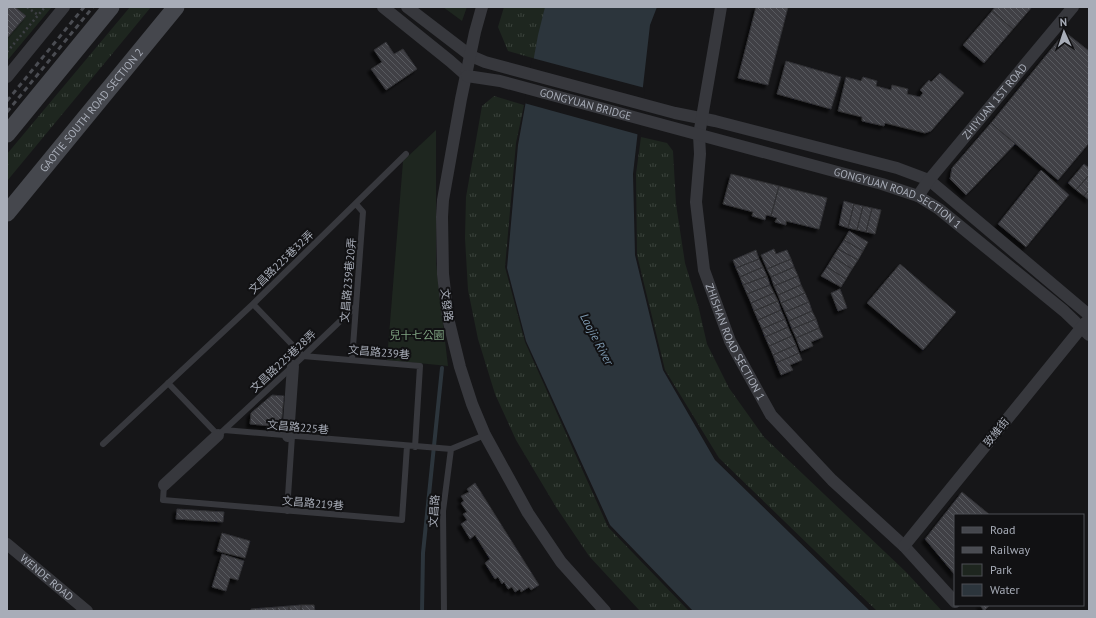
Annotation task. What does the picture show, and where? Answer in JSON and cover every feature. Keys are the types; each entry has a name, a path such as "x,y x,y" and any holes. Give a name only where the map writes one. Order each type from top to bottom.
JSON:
{"street":[{"path":"7,77 64,7"},
{"path":"7,134 111,7"},
{"name":"GAOTIE SOUTH ROAD SECTION 2","path":"7,213 176,7"},
{"path":"383,7 450,61 466,76"},
{"path":"407,7 471,56"},
{"name":"文發路","path":"482,7 475,32 455,128 443,200 442,217 444,274 448,318 460,367 472,404 485,435 528,513 561,562 605,611"},
{"name":"ZHISHAN ROAD SECTION 1","path":"721,7 701,118 696,202 704,270 730,340 771,415 832,480 904,546 954,601"},
{"name":"ZHIYUAN 1ST ROAD","path":"918,196 929,180 1073,7"},
{"name":"GONGYUAN BRIDGE","path":"471,56 485,62 675,112"},
{"name":"GONGYUAN BRIDGE","path":"466,76 500,81 671,128"},
{"name":"GONGYUAN ROAD SECTION 1","path":"675,112 897,168 929,180 1089,315"},
{"name":"GONGYUAN ROAD SECTION 1","path":"671,128 882,184 918,196 939,209 1064,311 1085,331"},
{"name":"致維街","path":"904,546 1085,331 1089,319"},
{"path":"290,436 293,366"},
{"path":"164,485 221,433"},
{"name":"WENDE ROAD","path":"7,544 87,611"}],"lane":[{"name":"文昌路225巷32弄","path":"103,444 253,304 406,154"},
{"name":"文昌路239巷20弄","path":"352,360 363,212 356,204"},
{"path":"253,304 303,356"},
{"name":"文昌路225巷28弄","path":"221,433 355,306"},
{"name":"文昌路239巷","path":"303,356 420,366 415,447"},
{"path":"168,383 221,433"},
{"name":"文昌路225巷","path":"221,433 290,436 451,449"},
{"path":"451,449 485,435"},
{"path":"287,511 290,436"},
{"name":"文昌路219巷","path":"164,485 163,500 402,520 407,446"},
{"name":"文昌路","path":"444,611 443,511 451,449"}],"path":[{"path":"28,7 38,16"},
{"path":"7,52 45,7"}],"green space":[{"path":"7,7 52,7 7,61"},
{"path":"130,7 151,7 7,181 7,154"},
{"path":"443,7 467,7 462,21"},
{"path":"504,7 548,7 536,59 508,51 498,27"},
{"path":"494,96 524,105 516,143 505,267 525,342 608,527 689,611 640,611 589,556 556,507 516,440 495,394 478,339 468,290 465,238 466,197 482,106"},
{"name":"兒十七公園","path":"436,130 436,263 448,366 387,360 403,161"},
{"path":"641,137 667,143 673,151 676,204 685,263 699,309 707,344 729,388 764,437 906,572 942,611 877,611 719,458 665,370 637,255 636,174"}],"water":[{"name":"Laojie River","path":"545,7 657,7 650,25 633,174 635,255 663,370 715,460 870,611 693,611 610,525 526,341 507,268 518,145 538,35"}],"pier":[{"path":"532,58 645,88 640,135 524,103"}],"building":[{"path":"7,7 15,7 26,16 7,38"},
{"path":"756,7 788,7 768,85 738,78"},
{"path":"995,7 1032,7 1013,29 992,11"},
{"path":"992,11 1013,29 984,63 963,45"},
{"path":"1065,32 1089,51 1089,143 1058,180 991,123"},
{"path":"386,42 394,54 403,49 417,69 386,90 371,69 382,62 374,50"},
{"path":"786,61 841,77 831,109 777,94"},
{"path":"940,73 964,93 931,131 925,133 885,123 884,126 862,121 862,117 838,111 846,77 861,81 863,77 877,81 876,86 891,90 892,85 908,89 907,94 920,97 923,93 920,90 929,80 931,82"},
{"path":"991,123 1015,144 966,195 950,179 952,168"},
{"path":"1084,164 1089,168 1089,175 1076,190 1068,183"},
{"path":"1041,170 1069,195 1026,247 998,224"},
{"path":"731,174 779,186 771,216 766,215 765,220 752,216 753,212 723,204"},
{"path":"1089,175 1089,190 1084,196 1076,190"},
{"path":"779,186 827,198 819,229 786,221 786,225 775,222 777,218 771,216"},
{"path":"1089,190 1089,200 1084,196"},
{"path":"844,201 854,204 848,228 839,225"},
{"path":"854,204 863,206 857,230 848,228"},
{"path":"863,206 872,208 866,232 857,230"},
{"path":"872,208 881,210 875,234 866,232"},
{"path":"849,231 868,242 863,251 844,240"},
{"path":"844,240 863,251 858,260 838,249"},
{"path":"774,249 776,254 787,250 791,259 767,269 761,255"},
{"path":"838,249 858,260 852,269 833,257"},
{"path":"756,250 759,259 736,268 733,260"},
{"path":"833,257 852,269 846,279 827,267"},
{"path":"759,259 763,267 740,277 736,268"},
{"path":"791,259 794,267 771,277 767,269"},
{"path":"900,264 956,312 923,350 867,303"},
{"path":"763,267 767,276 743,285 740,277"},
{"path":"794,267 798,276 774,286 771,277"},
{"path":"827,267 846,279 841,287 821,276"},
{"path":"767,276 770,285 747,294 743,285"},
{"path":"798,276 801,285 778,295 774,286"},
{"path":"770,285 774,293 751,303 747,294"},
{"path":"801,285 805,293 781,303 778,295"},
{"path":"840,289 847,308 838,311 831,293"},
{"path":"774,293 778,301 754,311 751,303"},
{"path":"805,293 809,302 785,312 781,303"},
{"path":"778,301 781,310 758,320 754,311"},
{"path":"809,302 812,311 789,321 785,312"},
{"path":"781,310 785,319 762,329 758,320"},
{"path":"812,311 816,319 792,329 789,321"},
{"path":"785,319 788,327 765,337 762,329"},
{"path":"816,319 819,328 796,338 792,329"},
{"path":"788,327 792,336 769,346 765,337"},
{"path":"819,328 823,337 811,342 813,346 801,351 796,338"},
{"path":"792,336 796,345 773,355 769,346"},
{"path":"796,345 799,353 776,363 773,355"},
{"path":"799,353 802,360 790,365 793,370 781,375 776,363"},
{"path":"272,395 284,396 281,427 250,424 251,413"},
{"path":"475,483 539,585 531,590 529,587 521,592 520,589 515,592 512,587 508,589 504,582 502,584 498,577 495,579 485,563 490,559 475,535 470,539 461,524 467,520 463,514 467,512 461,503 464,501 461,496 469,492 467,489"},
{"path":"962,492 989,514 954,514 954,574 925,539"},
{"path":"177,509 224,512 223,522 176,519"},
{"path":"222,533 250,541 245,558 217,551"},
{"path":"222,554 244,561 238,580 230,578 226,591 212,587"},
{"path":"301,605 314,605 315,611 301,611"},
{"path":"301,605 301,611 289,611 289,606"},
{"path":"289,606 289,611 277,611 277,607"},
{"path":"981,606 989,606 984,611"},
{"path":"277,607 277,611 251,611 251,609"}],"waterway":[{"path":"422,611 423,553 442,368"}],"railway":[{"path":"7,101 84,7"},
{"path":"7,112 93,7"}]}
